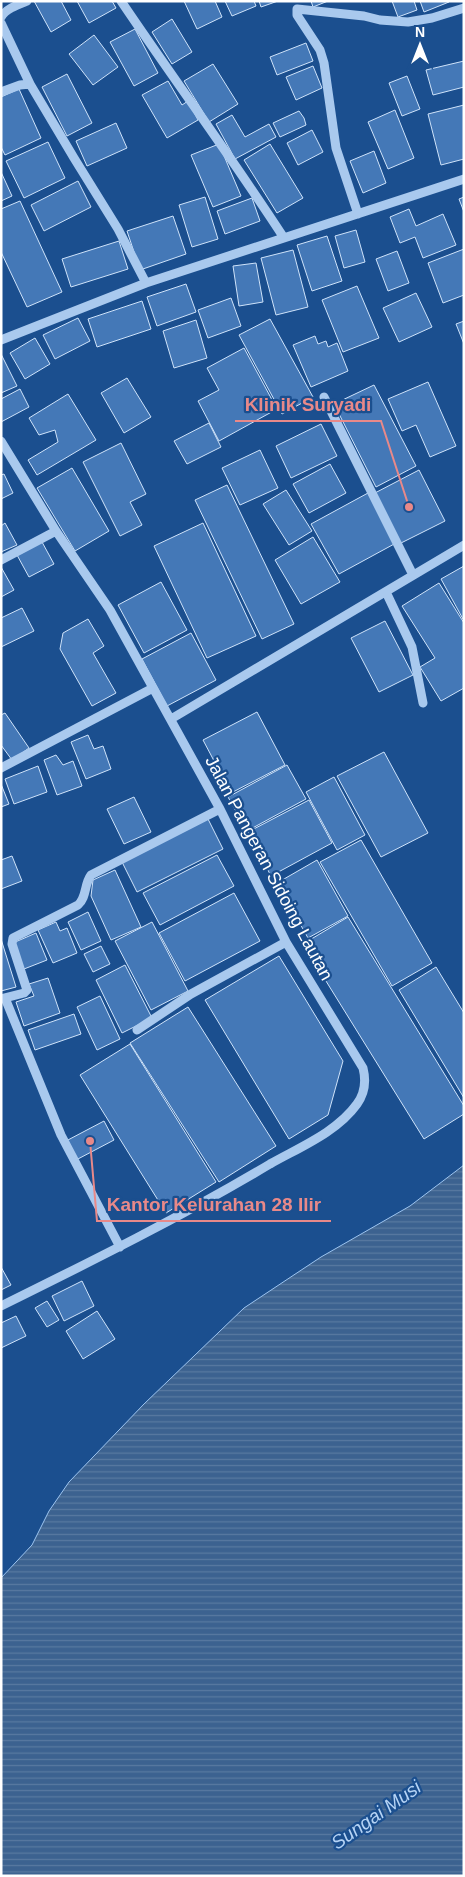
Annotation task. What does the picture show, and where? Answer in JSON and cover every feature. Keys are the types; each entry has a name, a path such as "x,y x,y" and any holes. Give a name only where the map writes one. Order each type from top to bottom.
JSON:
{"street":[{"path":"1,17 2,14 26,1"},
{"path":"121,1 168,71 230,156 284,238"},
{"path":"358,214 336,148 322,56 297,15 297,10 304,9 408,22 432,18 464,8"},
{"path":"1,23 30,84 118,229 146,282"},
{"path":"1,92 30,84"},
{"path":"1,340 146,282 464,180"},
{"path":"324,397 413,575"},
{"name":"Jalan Pangeran Sidoing Lautan","path":"1,442 56,531 110,610 220,809 286,942 363,1068 365,1078 358,1104 336,1126 198,1206 1,1306"},
{"path":"1,560 56,531"},
{"path":"171,719 464,544"},
{"path":"386,592 412,647 423,703"},
{"path":"1,768 153,688"},
{"path":"120,1247 61,1135 3,998 24,994 27,990 12,944 13,938 78,905 83,898 88,879 91,875 220,809"},
{"path":"137,1030 191,994 286,942"}],"water":[{"name":"Sungai Musi","path":"464,1165 464,1876 1,1876 1,1578 32,1545 49,1511 69,1482 144,1404 244,1308 321,1257 410,1206"}],"building":[{"path":"34,1 61,1 71,20 51,32"},
{"path":"77,1 112,1 116,8 89,23"},
{"path":"184,1 215,1 222,17 197,29"},
{"path":"225,1 254,1 256,6 232,16"},
{"path":"259,1 278,1 261,7"},
{"path":"311,1 328,1 313,7"},
{"path":"392,1 414,1 417,10 398,17"},
{"path":"420,1 449,1 449,2 424,12"},
{"path":"172,19 192,52 172,64 152,32"},
{"path":"135,29 158,73 134,86 110,42"},
{"path":"94,35 118,67 93,85 69,54"},
{"path":"306,43 313,61 277,75 270,57"},
{"path":"464,61 464,87 433,95 426,70"},
{"path":"213,64 238,104 209,122 184,81"},
{"path":"313,66 322,88 296,100 286,77"},
{"path":"67,74 92,123 67,136 42,87"},
{"path":"407,76 420,109 402,116 389,83"},
{"path":"168,81 182,105 188,101 198,120 167,138 142,95"},
{"path":"19,89 41,138 5,155 1,147 1,97"},
{"path":"464,105 464,159 441,165 428,114"},
{"path":"395,110 414,158 388,169 368,122"},
{"path":"299,111 306,125 280,137 273,123"},
{"path":"232,115 245,137 269,124 276,137 235,159 216,124"},
{"path":"116,123 127,148 87,166 76,141"},
{"path":"312,130 323,152 298,165 287,143"},
{"path":"48,142 65,178 24,198 6,161"},
{"path":"219,144 241,196 213,207 191,155"},
{"path":"270,144 303,198 277,213 244,160"},
{"path":"374,151 386,183 363,193 350,161"},
{"path":"1,172 12,196 1,201"},
{"path":"78,181 91,207 44,231 31,205"},
{"path":"205,197 218,239 192,247 179,205"},
{"path":"464,197 464,212 459,199"},
{"path":"252,198 260,221 225,234 217,211"},
{"path":"20,201 62,292 27,307 1,252 1,209"},
{"path":"409,209 416,226 443,214 456,245 423,258 415,237 400,243 390,217"},
{"path":"173,216 186,254 140,270 127,231"},
{"path":"356,230 365,262 344,268 335,236"},
{"path":"327,236 342,281 312,291 297,245"},
{"path":"119,241 128,269 71,287 62,259"},
{"path":"464,249 464,295 443,303 428,263"},
{"path":"293,250 308,307 276,315 261,258"},
{"path":"397,251 409,283 388,291 376,259"},
{"path":"256,263 263,302 239,306 233,266"},
{"path":"186,284 196,312 157,326 147,297"},
{"path":"357,286 379,338 343,352 322,300"},
{"path":"416,293 432,327 399,342 383,308"},
{"path":"231,298 241,326 208,338 198,310"},
{"path":"142,301 151,329 97,347 88,319"},
{"path":"78,318 90,341 55,359 43,335"},
{"path":"270,319 313,397 282,414 239,335"},
{"path":"196,320 207,358 174,368 163,331"},
{"path":"464,321 464,344 456,324"},
{"path":"315,336 318,344 326,341 328,347 337,343 348,371 311,387 293,345"},
{"path":"35,338 50,364 25,379 10,353"},
{"path":"244,348 277,409 219,441 198,401 219,390 207,368"},
{"path":"1,354 17,386 1,393"},
{"path":"127,378 151,417 124,433 101,393"},
{"path":"428,382 456,446 430,457 416,425 402,431 388,399"},
{"path":"374,385 416,466 376,487 334,404"},
{"path":"20,389 29,407 1,422 1,399"},
{"path":"68,394 96,440 37,475 28,460 58,442 55,430 39,435 29,418"},
{"path":"209,423 221,447 187,464 174,441"},
{"path":"321,424 337,456 291,478 276,446"},
{"path":"121,443 146,494 130,502 142,525 120,536 83,462"},
{"path":"260,450 278,488 240,505 222,468"},
{"path":"330,464 346,493 309,513 293,484"},
{"path":"72,468 109,531 75,551 37,488"},
{"path":"419,470 445,521 399,544 373,494"},
{"path":"4,474 13,493 1,499 1,475"},
{"path":"227,485 294,624 262,639 195,500"},
{"path":"286,490 312,531 289,545 263,504"},
{"path":"368,493 396,543 339,574 311,524"},
{"path":"5,523 17,545 1,552 1,526"},
{"path":"203,523 256,636 207,658 154,546"},
{"path":"313,537 340,582 301,604 275,560"},
{"path":"42,542 54,564 29,577 17,555"},
{"path":"464,566 464,618 463,619 441,579"},
{"path":"1,567 14,590 1,597"},
{"path":"161,582 187,630 144,653 118,605"},
{"path":"439,583 464,623 464,688 441,701 420,667 435,658 402,606"},
{"path":"22,608 34,631 1,647 1,618"},
{"path":"88,619 104,646 93,653 116,693 92,706 60,649 63,633"},
{"path":"385,621 413,675 379,692 351,638"},
{"path":"191,633 216,680 167,706 142,659"},
{"path":"257,712 285,765 231,793 203,740"},
{"path":"5,713 29,748 12,760 1,745 1,715"},
{"path":"88,735 94,749 103,746 111,769 86,779 71,742"},
{"path":"384,752 428,833 381,857 337,776"},
{"path":"56,755 63,765 73,761 82,786 57,795 44,760"},
{"path":"287,765 306,799 247,831 228,797"},
{"path":"38,766 47,792 14,804 5,779"},
{"path":"334,777 365,835 337,850 306,792"},
{"path":"1,784 9,804 1,807"},
{"path":"134,797 151,832 124,844 107,809"},
{"path":"309,800 332,843 271,876 248,832"},
{"path":"208,819 223,849 137,892 122,862"},
{"path":"361,840 432,963 392,986 320,862"},
{"path":"217,855 234,886 160,925 143,893"},
{"path":"12,856 22,881 1,889 1,860"},
{"path":"317,860 348,916 308,938 277,883"},
{"path":"115,870 141,927 111,940 91,896 93,880"},
{"path":"234,893 260,941 185,981 159,933"},
{"path":"88,912 101,941 81,950 68,922"},
{"path":"348,917 464,1106 464,1114 424,1139 303,944"},
{"path":"56,922 60,931 67,928 77,953 53,963 38,930"},
{"path":"152,922 188,991 151,1010 115,941"},
{"path":"36,933 47,960 24,969 13,943"},
{"path":"1,939 16,987 1,991"},
{"path":"101,946 110,964 93,972 84,954"},
{"path":"279,956 343,1061 328,1115 289,1139 205,1000"},
{"path":"125,965 152,1018 122,1033 96,980"},
{"path":"436,967 464,1013 464,1098 399,990"},
{"path":"48,978 60,1013 24,1026 16,1002 34,996 29,984"},
{"path":"100,996 120,1039 97,1050 77,1007"},
{"path":"188,1007 276,1146 219,1182 130,1043"},
{"path":"74,1014 81,1034 35,1050 28,1030"},
{"path":"130,1044 216,1182 166,1213 80,1075"},
{"path":"104,1121 114,1140 76,1160 66,1141"},
{"path":"1,1267 11,1285 1,1290"},
{"path":"82,1281 94,1306 64,1321 52,1296"},
{"path":"47,1301 59,1320 47,1327 35,1308"},
{"path":"97,1311 115,1339 83,1359 66,1331"},
{"path":"16,1316 26,1336 1,1348 1,1323"}],"place":[{"name":"Klinik Suryadi","path":"409,507"},
{"name":"Kantor Kelurahan 28 Ilir","path":"90,1141"}]}
